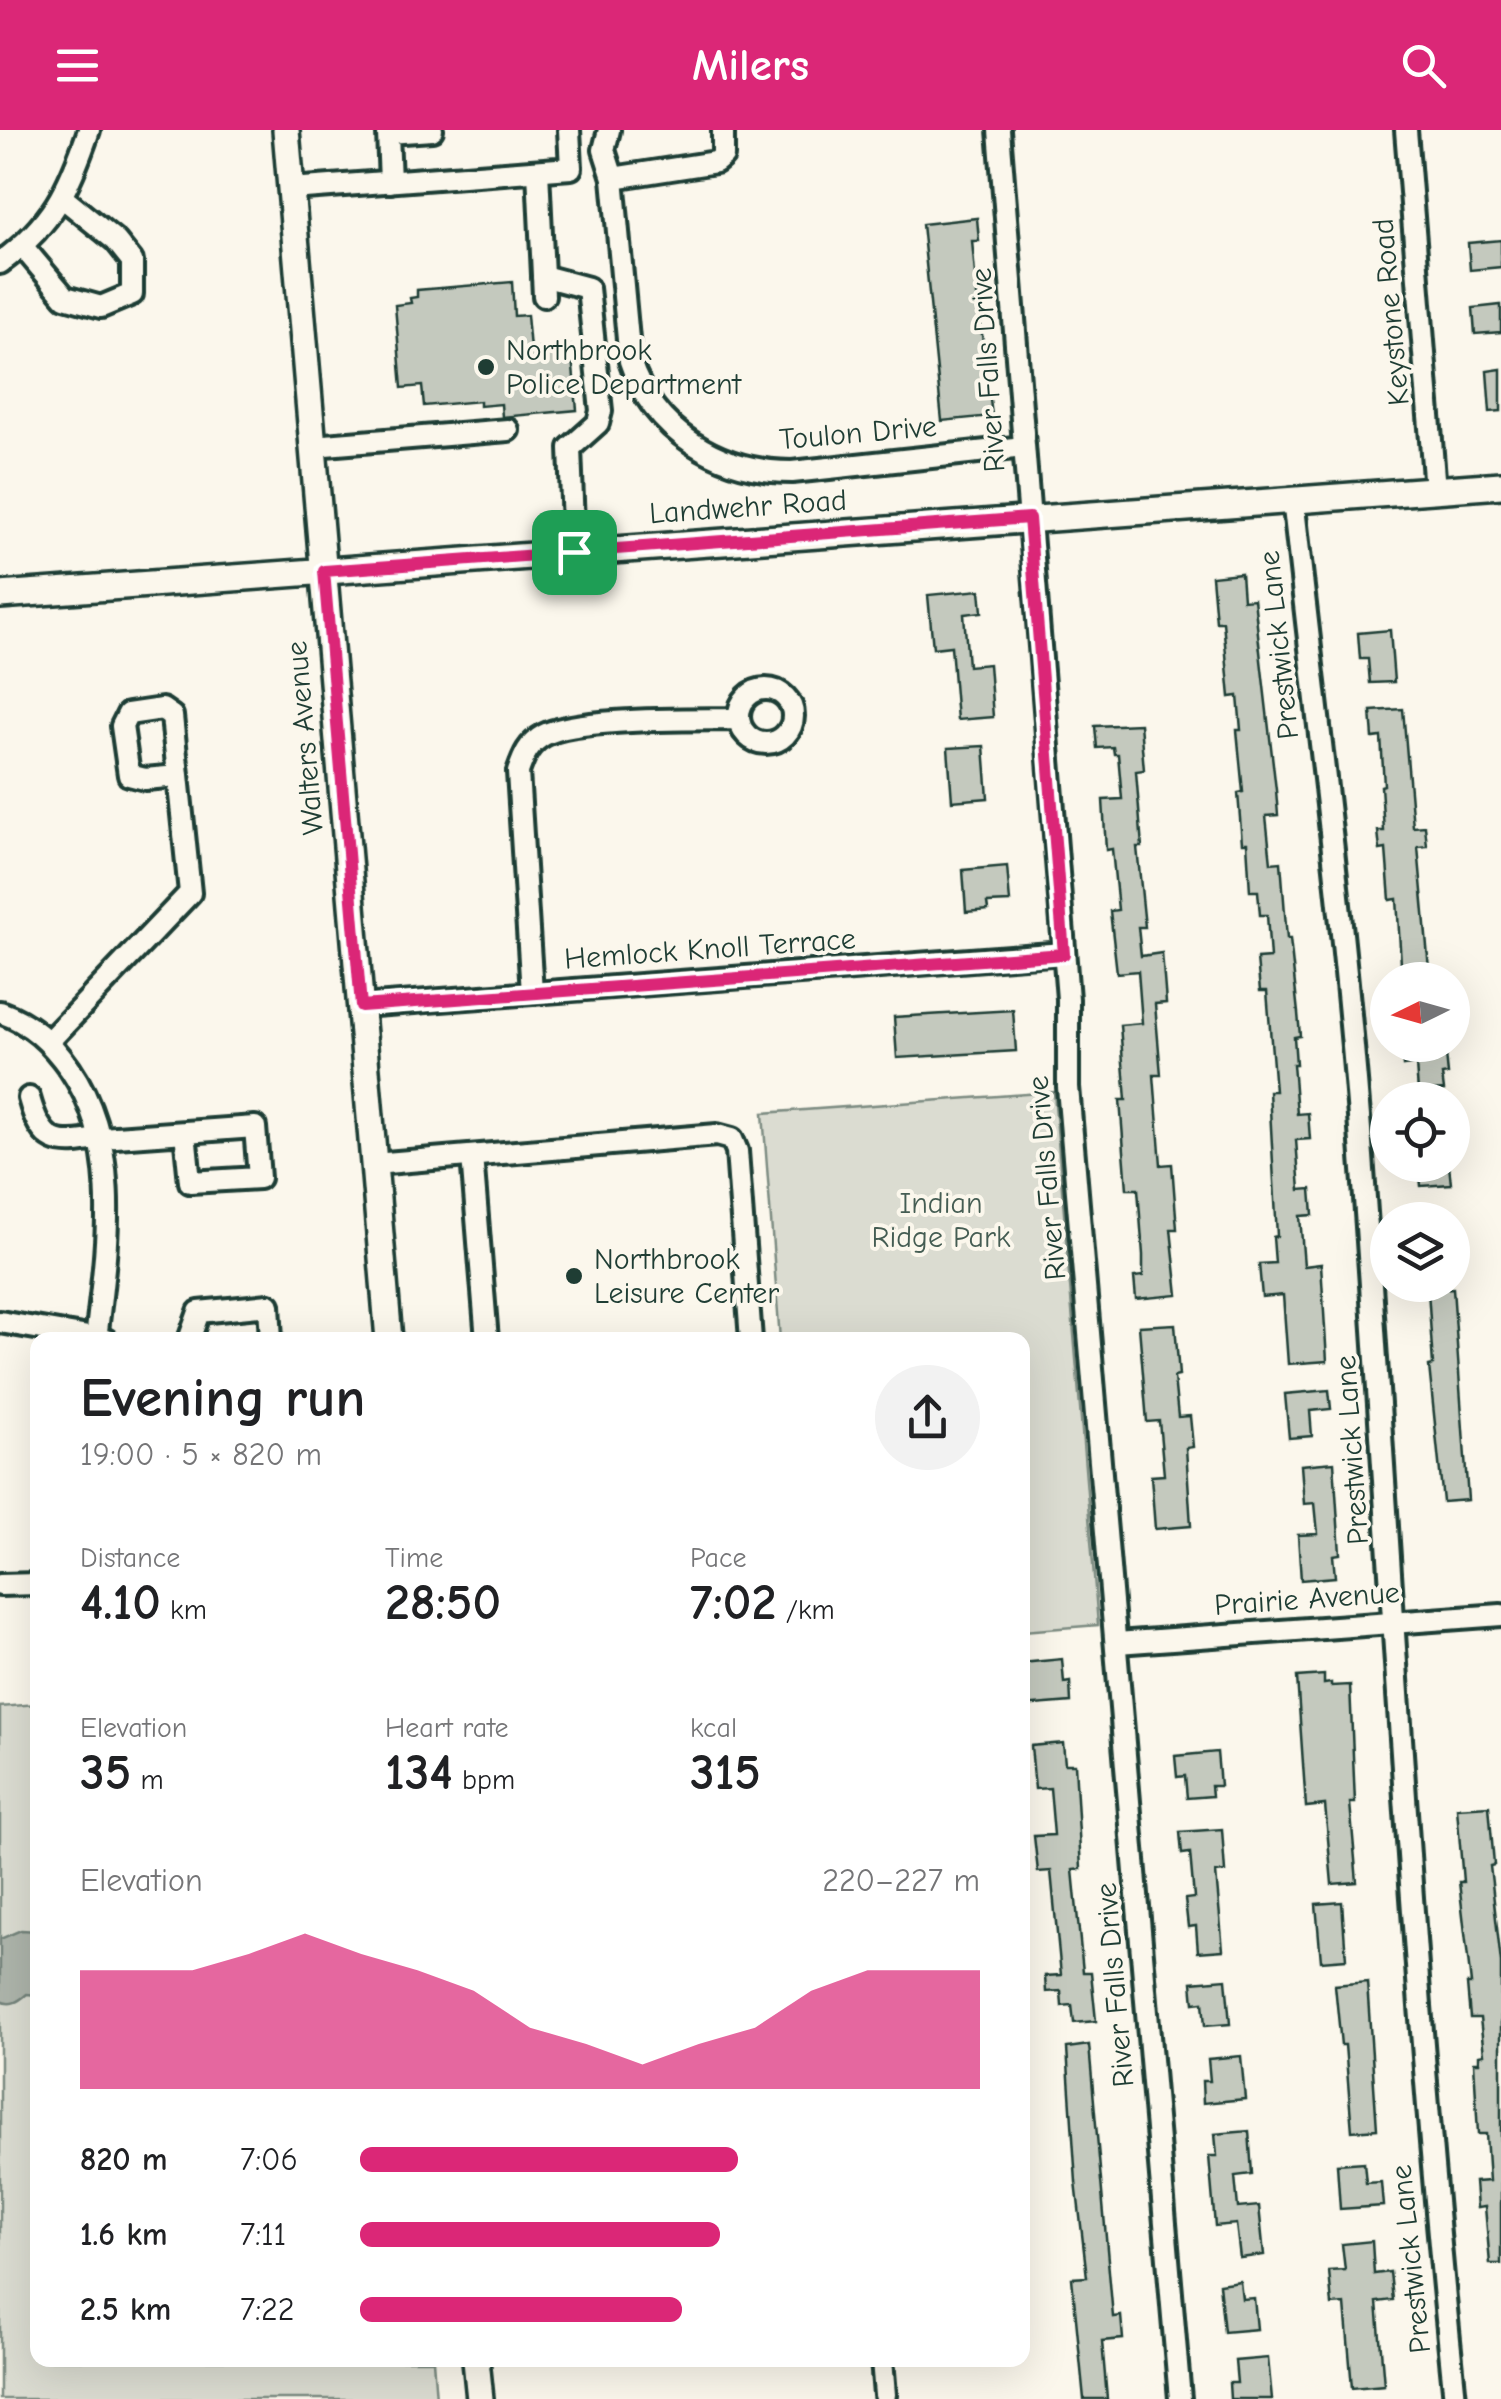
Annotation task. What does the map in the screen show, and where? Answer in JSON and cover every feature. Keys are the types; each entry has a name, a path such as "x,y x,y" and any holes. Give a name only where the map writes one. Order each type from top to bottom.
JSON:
{"main road":[{"name":"Walters Avenue","path":"286,130 389,1332"},
{"name":"Landwehr Road","path":"0,595 1501,485"},
{"path":"477,2367 480,2399"}],"street":[{"path":"0,263 23,247 63,198 89,130"},
{"path":"390,182 388,133 432,130"},
{"path":"291,189 571,168 569,130"},
{"name":"Toulon Drive","path":"608,130 604,150 612,178 630,361 638,385 660,416 708,455 760,472 792,472 1024,446"},
{"path":"612,178 716,162 723,156 722,130"},
{"name":"River Falls Drive","path":"999,130 1064,954 1068,1088 1180,2399"},
{"name":"Keystone Road","path":"1406,130 1435,490"},
{"path":"538,171 543,286 588,288 601,411 598,423 570,448 574,552"},
{"path":"23,247 64,297 102,307 132,294 132,260 116,240 63,198"},
{"path":"313,446 508,430"},
{"name":"Prestwick Lane","path":"1294,498 1352,1036 1433,2194 1455,2399"},
{"path":"532,992 518,772 527,748 547,733 577,726 739,718"},
{"path":"50,1040 190,893 178,776"},
{"name":"Hemlock Knoll Terrace","path":"361,1006 1064,954"},
{"path":"0,1012 50,1040 85,1092 102,1138 107,1206 100,1332"},
{"path":"29,1098 37,1126 56,1142 185,1132"},
{"path":"374,1164 717,1134 732,1140 737,1151 750,1332"},
{"path":"472,1156 486,1332"},
{"path":"192,1332 199,1312 269,1305 271,1332"},
{"path":"0,1322 56,1332"},
{"path":"0,1585 30,1584"},
{"name":"Prairie Avenue","path":"1117,1643 1501,1615"},
{"path":"883,2367 885,2394"}],"green space":[{"name":"Indian Ridge Park","path":"1054,1092 1098,1625 1030,1630 1030,1332 779,1332 763,1113"},
{"path":"30,1705 30,2367 434,2367 436,2399 0,2399 0,1707"}],"shaded area":[{"path":"30,1931 30,1994 14,2002 0,2001 0,1939"}],"building":[{"path":"977,218 979,241 972,241 977,296 983,296 985,318 980,318 992,416 942,421 922,224"},
{"path":"1501,240 1501,267 1470,270 1468,243"},
{"name":"Northbrook Police Department","path":"512,282 514,316 527,315 530,349 571,346 577,410 502,417 501,404 480,406 480,401 424,406 422,386 402,388 395,305 411,303 410,298 417,297 417,290"},
{"path":"1501,305 1501,332 1475,334 1473,308"},
{"path":"1501,369 1501,411 1490,412 1487,371"},
{"path":"1241,573 1243,600 1254,599 1276,790 1278,815 1266,816 1271,863 1281,862 1298,1013 1300,1036 1294,1037 1293,1064 1297,1114 1308,1113 1310,1139 1296,1140 1300,1190 1311,1189 1313,1215 1300,1216 1304,1266 1321,1264 1327,1361 1288,1364 1283,1295 1262,1297 1259,1264 1275,1263 1273,1237 1277,1236 1269,1091 1275,1091 1267,991 1260,991 1257,959 1270,958 1267,915 1260,915 1258,891 1250,891 1247,843 1242,843 1238,696 1230,697 1223,622 1216,622 1212,576"},
{"path":"980,590 982,612 964,614 968,666 989,664 993,717 957,720 951,646 933,648 928,595"},
{"path":"1390,630 1394,682 1370,683 1368,659 1360,659 1358,633"},
{"path":"1403,709 1413,827 1425,826 1427,846 1418,847 1428,962 1401,962 1397,899 1390,900 1386,849 1380,850 1378,831 1384,831 1381,737 1373,738 1371,711"},
{"path":"1140,724 1144,770 1136,771 1142,847 1137,847 1145,927 1138,927 1141,956 1162,953 1166,1003 1155,1004 1161,1075 1154,1075 1161,1165 1172,1164 1177,1229 1171,1229 1178,1295 1136,1299 1134,1277 1143,1276 1143,1255 1138,1189 1127,1189 1120,1100 1126,1100 1120,1025 1142,1023 1138,971 1117,973 1110,911 1118,910 1112,849 1106,850 1103,800 1122,799 1118,754 1114,754 1113,747 1097,748 1095,726"},
{"path":"984,746 988,798 952,801 948,748"},
{"path":"1007,866 1010,902 987,903 988,910 966,912 963,870"},
{"path":"1013,1010 1016,1051 897,1058 894,1017"},
{"path":"1403,1062 1447,1062 1448,1074 1442,1075 1443,1082 1417,1082 1416,1064 1403,1066"},
{"path":"1421,1182 1451,1184 1421,1186"},
{"path":"1429,1302 1454,1302 1468,1500 1443,1502 1429,1366 1433,1365"},
{"path":"1175,1324 1178,1417 1190,1416 1193,1447 1186,1448 1191,1526 1155,1529 1151,1476 1164,1475 1159,1421 1147,1422 1139,1326"},
{"path":"1329,1390 1331,1409 1310,1411 1312,1436 1289,1438 1285,1394"},
{"path":"1334,1462 1340,1554 1333,1555 1335,1577 1301,1580 1298,1535 1318,1534 1315,1503 1304,1504 1301,1465"},
{"path":"1062,1659 1064,1683 1070,1682 1071,1702 1030,1705 1030,1662"},
{"path":"1324,1675 1324,1684 1350,1685 1355,1803 1350,1803 1357,1882 1332,1884 1325,1805 1306,1807 1297,1677"},
{"path":"1063,1743 1065,1764 1075,1764 1081,1869 1073,1870 1083,1972 1091,1972 1096,2021 1074,2023 1072,2005 1062,2006 1061,1991 1046,1992 1045,1976 1061,1975 1051,1871 1038,1872 1034,1836 1054,1835 1050,1788 1035,1789 1031,1746"},
{"path":"1217,1752 1220,1786 1211,1786 1212,1796 1187,1798 1185,1776 1177,1777 1175,1756"},
{"path":"1489,1806 1494,1865 1490,1866 1501,1963 1501,2264 1490,2264 1485,2207 1477,2208 1475,2182 1489,2181 1486,2134 1478,2134 1474,2062 1479,2062 1479,2055 1484,2054 1480,2018 1470,2018 1467,1984 1471,1984 1459,1882 1463,1882 1457,1808"},
{"path":"1222,1829 1225,1872 1216,1873 1223,1950 1198,1952 1196,1926 1188,1927 1185,1899 1194,1898 1190,1853 1182,1854 1180,1832"},
{"path":"1342,1902 1346,1959 1321,1961 1316,1904"},
{"path":"1226,1979 1230,2024 1205,2026 1203,2002 1194,2003 1192,1982"},
{"path":"1367,1982 1377,2129 1352,2131 1335,1985"},
{"path":"1089,2045 1113,2317 1121,2316 1123,2339 1102,2341 1107,2399 1084,2399 1072,2278 1087,2277 1067,2048"},
{"path":"1241,2056 1245,2099 1203,2103 1202,2081 1210,2081 1208,2059"},
{"path":"1249,2131 1252,2174 1235,2176 1238,2208 1259,2206 1264,2255 1240,2258 1236,2224 1215,2226 1209,2156 1217,2156 1215,2134"},
{"path":"1364,2162 1366,2183 1381,2182 1383,2206 1340,2209 1337,2164"},
{"path":"1372,2241 1374,2274 1390,2272 1393,2300 1377,2302 1384,2385 1352,2388 1345,2304 1332,2305 1329,2271 1345,2270 1342,2244"},
{"path":"1240,2281 1242,2299 1254,2298 1257,2329 1224,2332 1219,2284"},
{"path":"1268,2358 1272,2399 1230,2399 1229,2383 1237,2383 1235,2361"}],"place":[{"name":"Northbrook Police Department","path":"486,367"},
{"name":"Northbrook Leisure Center","path":"574,1276"}],"route":[{"path":"1029,518 1064,954 361,1006 324,571 574,552 1029,518"}]}
